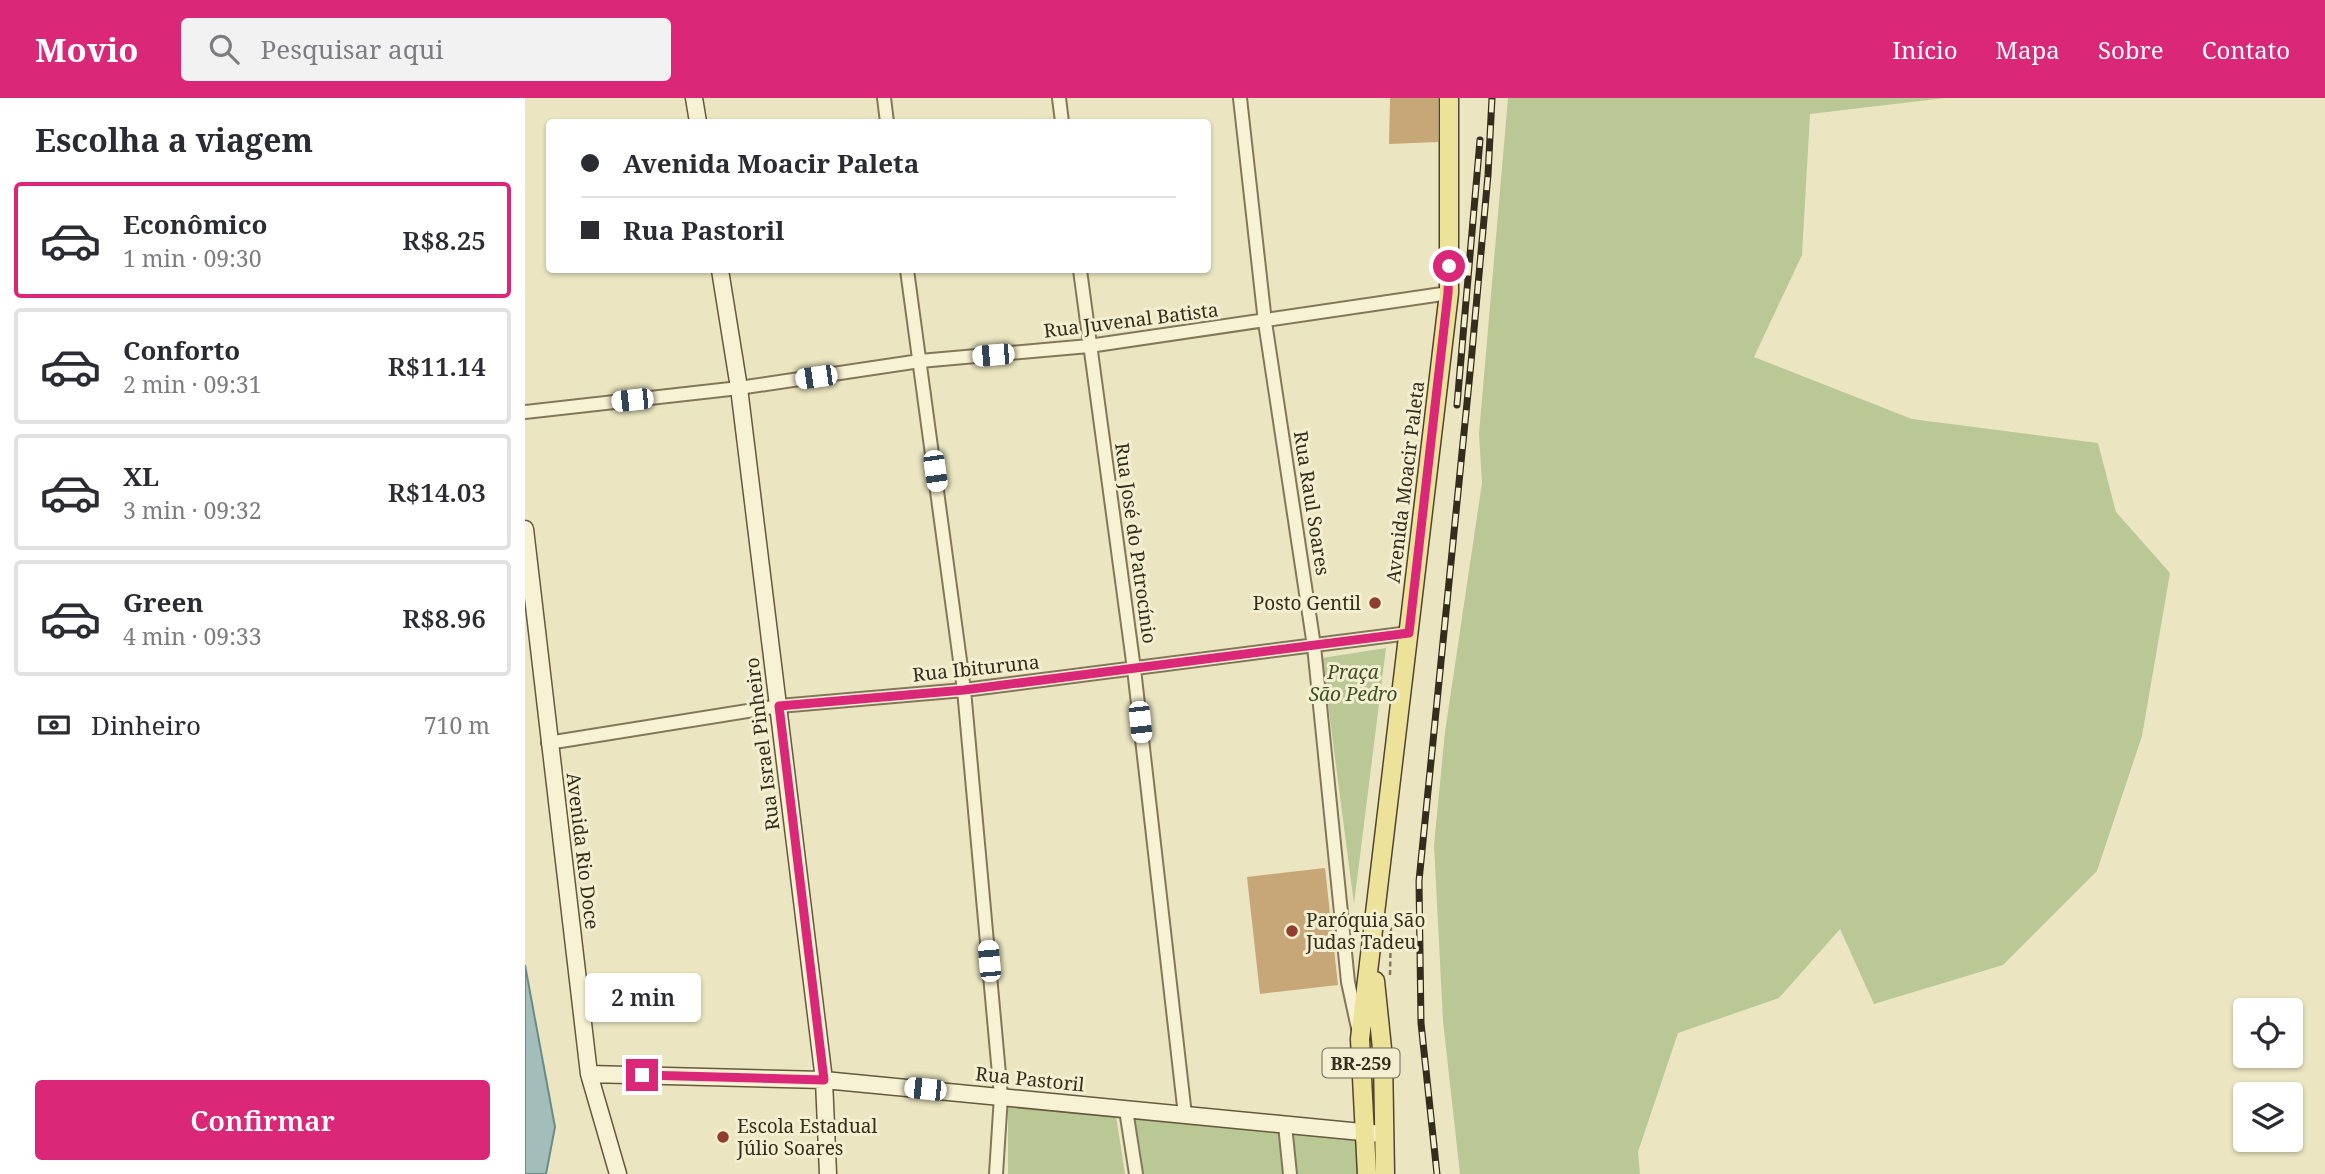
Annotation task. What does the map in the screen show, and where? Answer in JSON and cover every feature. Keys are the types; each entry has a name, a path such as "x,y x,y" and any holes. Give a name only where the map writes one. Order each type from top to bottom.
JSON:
{"main road":[{"name":"Avenida Moacir Paleta","path":"1367,1174 1362,1133 1360,1039 1448,293 1449,98"},
{"name":"Avenida Moacir Paleta","path":"1372,954 1383,1058 1382,1134 1385,1174"}],"street":[{"path":"694,98 698,119"},
{"path":"884,98 887,119"},
{"path":"1059,98 1062,119"},
{"name":"Rua Raul Soares","path":"1240,98 1265,322 1314,646 1349,982 1360,1039"},
{"name":"Rua Israel Pinheiro","path":"720,273 739,388 824,1080 828,1174"},
{"path":"907,273 964,690 1001,1096 996,1174"},
{"name":"Rua José do Patrocínio","path":"1080,273 1134,669 1185,1115"},
{"name":"Rua Juvenal Batista","path":"525,412 739,388 920,361 1089,346 1448,293"},
{"name":"Avenida Rio Doce","path":"525,529 548,743 589,1073 618,1174"},
{"name":"Rua Ibituruna","path":"548,743 779,706 964,690 1409,633"},
{"name":"Rua Pastoril","path":"589,1073 824,1080 1382,1134"},
{"path":"1126,1110 1136,1174"},
{"path":"1285,1125 1290,1174"}],"green space":[{"path":"1508,98 1945,98 1810,114 1802,255 1754,357 1912,419 2098,443 2116,512 2170,573 2142,736 2097,871 2003,965 1874,1004 1840,929 1779,998 1678,1033 1638,1152 1640,1174 1460,1174 1443,1021 1434,845 1445,732 1482,483 1479,434"},
{"name":"Praça São Pedro","path":"1386,648 1354,904 1322,658"},
{"path":"1008,1105 1116,1116 1125,1174 1008,1174"},
{"path":"1130,1115 1284,1126 1286,1174 1140,1174"},
{"path":"1288,1126 1361,1134 1364,1174 1291,1174"}],"water":[{"path":"525,965 555,1127 546,1174 525,1174"}],"building":[{"path":"1390,98 1438,98 1438,142 1389,144"},
{"name":"Paróquia São Judas Tadeu","path":"1325,868 1338,985 1260,994 1247,877"}],"railway":[{"path":"1437,1174 1421,1023 1419,881 1471,363 1492,98"},
{"path":"1457,405 1480,140"}],"place":[{"name":"Posto Gentil","path":"1375,603"},
{"name":"Paróquia São Judas Tadeu","path":"1292,931"},
{"name":"Escola Estadual Júlio Soares","path":"723,1137"}],"route":[{"path":"642,1075 824,1080 779,706 964,690 1409,633 1449,266"}]}
